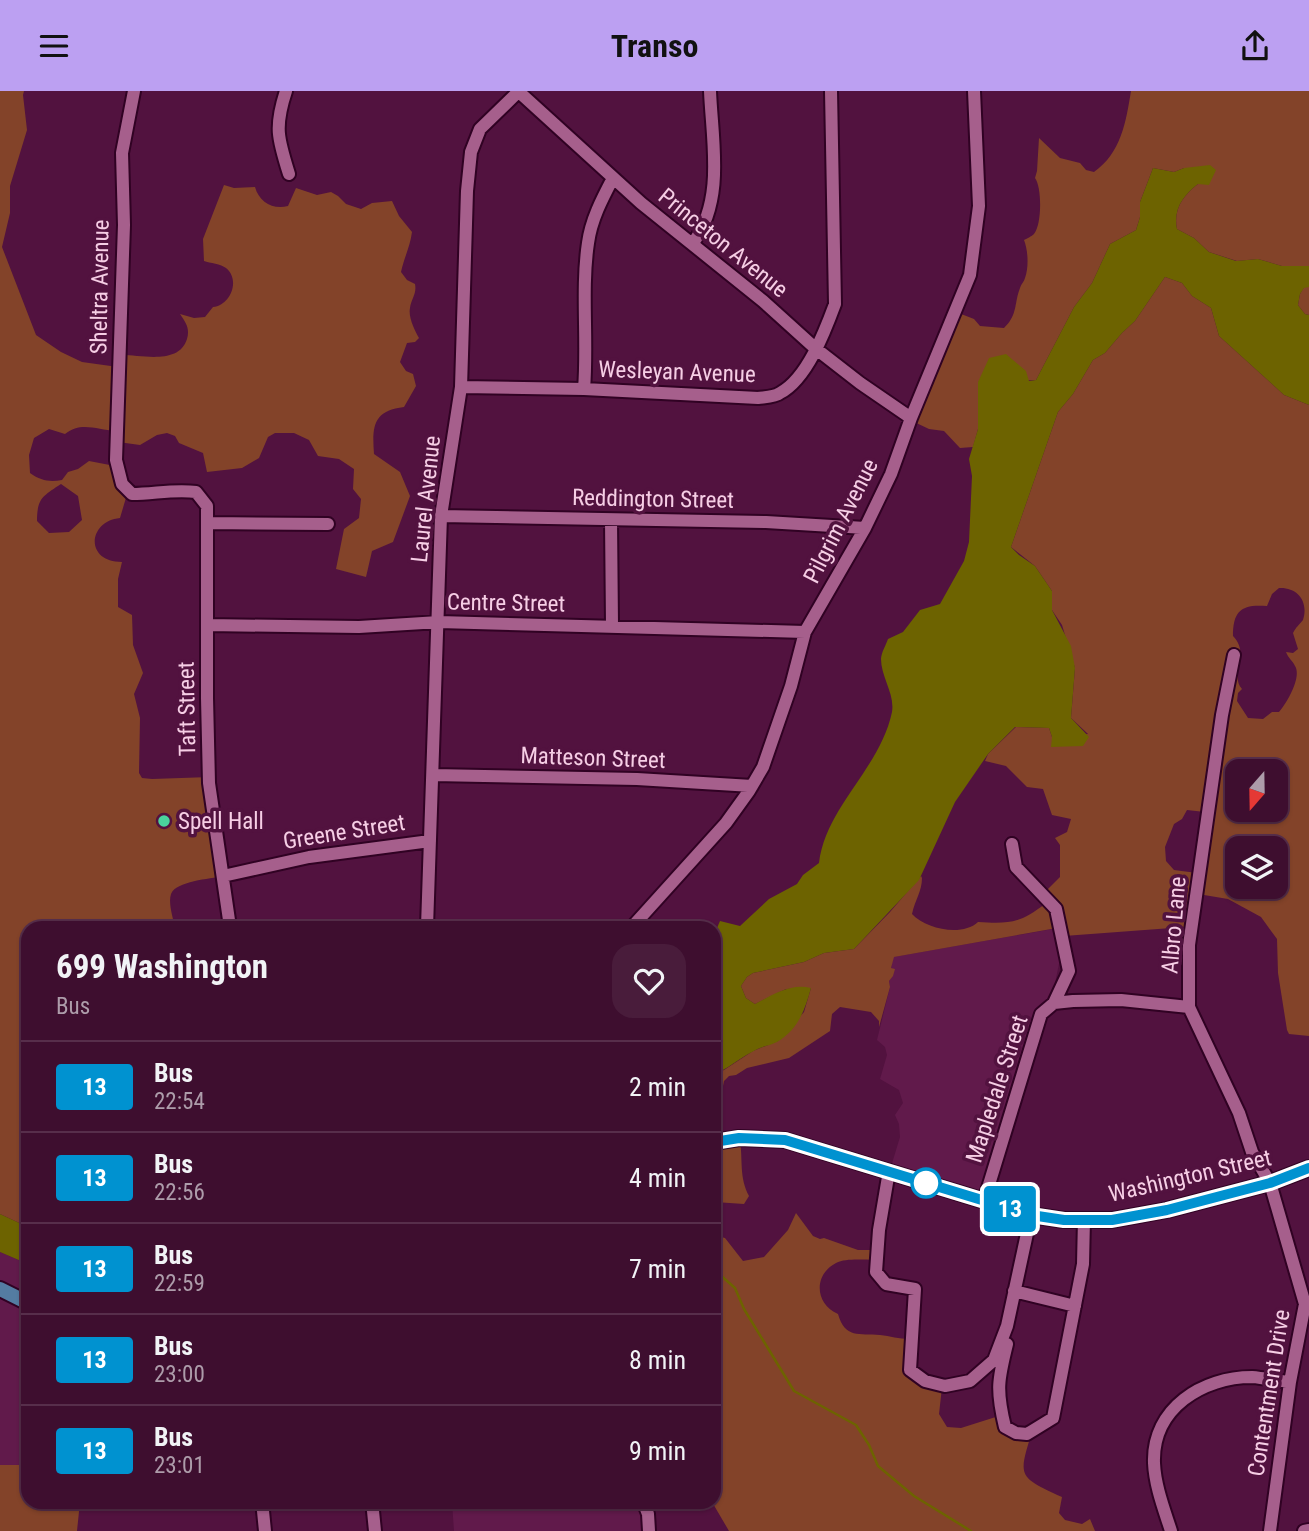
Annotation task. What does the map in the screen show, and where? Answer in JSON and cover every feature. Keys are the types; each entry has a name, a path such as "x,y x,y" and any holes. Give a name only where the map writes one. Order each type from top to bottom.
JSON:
{"main road":[{"name":"Washington Street","path":"721,1141 739,1138 785,1140 1031,1215 1064,1220 1112,1220 1167,1210 1270,1183 1309,1168"},
{"path":"0,1289 21,1300"}],"street":[{"name":"Sheltra Avenue","path":"134,91 122,153 124,225 116,460 122,484 132,494 153,494 177,489 196,492"},
{"path":"286,91 277,138 289,174"},
{"path":"693,243 702,230 713,194 714,152 710,91"},
{"name":"Wesleyan Avenue","path":"461,387 584,389 758,398 780,394 800,377 835,304 831,91"},
{"name":"Pilgrim Avenue","path":"637,921 726,823 763,767 805,632 865,528 891,474 970,275 979,206 974,91"},
{"name":"Princeton Avenue","path":"517,92 613,178 815,348 911,418"},
{"name":"Laurel Avenue","path":"427,921 441,516 461,387 464,244 471,152 480,129 517,92"},
{"path":"584,389 588,243 598,205 613,178"},
{"name":"Taft Street","path":"196,492 208,506 209,783 229,921"},
{"name":"Reddington Street","path":"441,516 778,523 865,528"},
{"path":"611,520 612,625"},
{"path":"208,523 328,524"},
{"name":"Centre Street","path":"207,625 359,627 439,622 805,632"},
{"name":"Albro Lane","path":"1234,655 1222,715 1189,945 1189,1007 1238,1112 1252,1152 1270,1183"},
{"name":"Matteson Street","path":"433,775 636,779 752,786"},
{"name":"Greene Street","path":"223,876 309,857 430,841"},
{"path":"1012,843 1016,867 1056,909 1069,971 1054,1003"},
{"name":"Mapledale Street","path":"984,1201 1041,1014 1054,1003 1121,1000 1189,1007"},
{"path":"888,1171 876,1272 886,1284 915,1289 910,1370 925,1381 945,1387 970,1381 994,1360 1007,1326 1031,1215"},
{"name":"Contentment Drive","path":"1270,1183 1306,1304 1290,1383 1270,1531"},
{"path":"1007,1326 1009,1337 998,1394 1000,1406 1005,1427 1016,1433 1027,1434 1053,1418 1083,1264 1084,1219"},
{"path":"1014,1291 1075,1306"},
{"path":"1171,1531 1160,1498 1154,1461 1159,1431 1172,1409 1191,1392 1218,1383 1251,1377 1290,1383"},
{"path":"263,1509 265,1531"},
{"path":"373,1509 375,1531"},
{"path":"646,1509 649,1531"},
{"path":"1304,1531 1309,1530"}],"shaded area":[{"path":"0,91 24,91 27,130 10,186 10,213 2,247 36,335 61,352 82,362 118,367 122,355 159,357 183,347 188,332 180,314 194,318 205,317 232,292 233,279 226,268 204,261 203,239 224,185 234,188 255,187 263,201 277,207 288,206 296,188 317,195 331,192 346,204 361,209 372,203 392,201 399,216 412,232 401,272 407,280 415,284 410,312 419,338 415,342 407,343 400,362 406,371 413,374 416,386 404,407 380,416 373,435 374,454 400,472 410,496 393,542 372,551 366,577 336,569 344,529 359,518 361,499 353,489 354,469 339,459 318,456 309,440 294,433 275,433 268,437 259,458 242,468 207,472 203,453 179,443 175,436 167,433 157,435 140,445 118,442 116,431 89,427 77,428 65,434 49,429 34,438 29,455 30,473 34,476 53,481 62,480 68,472 89,461 115,466 128,491 120,518 101,526 95,541 101,556 122,562 118,579 118,607 132,615 133,645 143,673 134,694 140,718 139,773 142,778 152,779 210,777 223,876 186,883 174,890 170,902 174,921 21,921 21,1224 0,1214","holes":["61,484 78,496 82,520 69,532 49,533 37,521 38,507 42,498"]},
{"path":"1131,91 1309,91 1309,266 1282,266 1258,259 1237,261 1209,252 1194,238 1177,229 1176,215 1180,203 1198,184 1184,168 1174,172 1153,168 1140,202 1140,217 1136,230 1110,244 1092,283 1074,307 1036,380 978,382 978,429 973,447 960,448 944,431 929,429 910,420 956,312 974,319 980,326 1004,328 1012,318 1027,269 1024,240 1034,234 1039,223 1040,197 1035,178 1039,138 1060,158 1080,163 1086,170 1094,172 1110,156 1121,136"},
{"path":"1210,165 1216,170 1209,185 1198,184 1180,204 1176,215 1177,229 1194,238 1209,252 1236,261 1258,259 1282,266 1309,266 1309,287 1304,288 1300,294 1298,305 1309,315 1309,405 1284,395 1219,336 1211,308 1192,296 1182,283 1165,277 1135,321 1105,353 1093,360 1073,394 1058,412 1011,547 1035,566 1052,591 1052,610 1071,646 1075,668 1071,718 1089,737 1083,746 1051,747 1049,728 1015,727 988,754 955,802 919,880 854,949 824,953 804,962 753,973 747,977 741,986 746,998 755,1004 789,988 811,988 800,1019 790,1032 777,1042 755,1050 721,1070 721,921 740,926 769,899 797,884 803,875 819,863 832,823 877,752 892,712 890,692 881,659 888,639 903,632 920,610 940,604 964,561 969,542 972,476 969,459 978,429 978,382 989,358 1006,354 1026,371 1029,381 1036,380 1074,307 1092,283 1110,244 1136,230 1140,217 1140,202 1153,168 1174,172"},
{"path":"1165,277 1182,283 1192,296 1211,308 1219,336 1284,395 1309,405 1309,1036 1289,1034 1287,1030 1278,973 1277,939 1261,917 1228,899 1288,899 1288,836 1225,836 1225,898 1204,895 1185,927 1064,936 1057,928 894,957 891,968 895,969 889,981 890,987 879,1027 879,1021 871,1012 840,1007 832,1014 830,1031 789,1058 747,1068 729,1076 724,1081 721,1096 721,1071 753,1051 778,1041 804,1012 811,988 786,989 755,1004 746,998 741,986 753,973 804,962 824,953 854,949 921,876 921,887 912,914 926,924 954,930 971,927 978,922 1015,921 1029,915 1046,903 1043,894 1060,877 1060,845 1055,838 1067,832 1071,819 1052,815 1043,789 1027,787 1006,766 985,761 988,754 1016,727 1049,728 1052,737 1088,734 1071,718 1075,668 1062,625 1052,610 1052,591 1035,566 1011,547 1058,412 1073,394 1093,360 1105,353 1135,321","holes":["1279,588 1285,588 1300,596 1304,607 1303,620 1293,633 1298,649 1293,653 1286,652 1295,666 1297,677 1279,712 1272,712 1263,719 1248,718 1237,701 1238,693 1242,689 1238,677 1240,650 1233,636 1233,627 1241,611 1251,606 1267,606 1272,594","1187,810 1205,812 1197,873 1174,870 1166,861 1165,847 1174,824 1182,819"]},
{"path":"1304,287 1309,287 1309,315 1298,305"},
{"path":"1058,928 1061,954 1054,1002 1040,1014 984,1200 890,1170 900,1137 895,1115 903,1103 899,1090 880,1079 887,1055 885,1047 877,1040 890,987 889,981 893,975 893,957"},
{"path":"740,1140 743,1175 749,1196 744,1204 721,1202 721,1141"},
{"path":"796,1213 813,1236 858,1250 875,1250 875,1260 840,1261 829,1268 820,1282 821,1297 825,1303 838,1314 849,1331 909,1339 910,1371 942,1387 939,1414 947,1427 961,1428 1002,1415 1015,1428 1033,1428 1024,1465 1028,1479 1062,1497 1059,1513 1065,1520 1082,1524 1090,1519 1095,1531 729,1531 716,1509 721,1509 721,1237 725,1238 743,1261 764,1257 788,1230"},
{"path":"0,1214 21,1224 21,1261 0,1252"},
{"path":"0,1252 21,1261 21,1465 0,1465"},
{"path":"0,1465 21,1465 21,1509 79,1509 77,1531 0,1531"},
{"path":"452,1509 643,1509 648,1531 454,1531"}],"waterway":[{"path":"721,1276 735,1288 744,1309 794,1391 856,1425 878,1466 914,1496 971,1531"}],"bus line":[{"name":"13","path":"721,1141 739,1138 785,1140 1031,1215 1064,1220 1112,1220 1167,1210 1270,1183 1309,1168"}],"place":[{"name":"Spell Hall","path":"164,821"}]}
